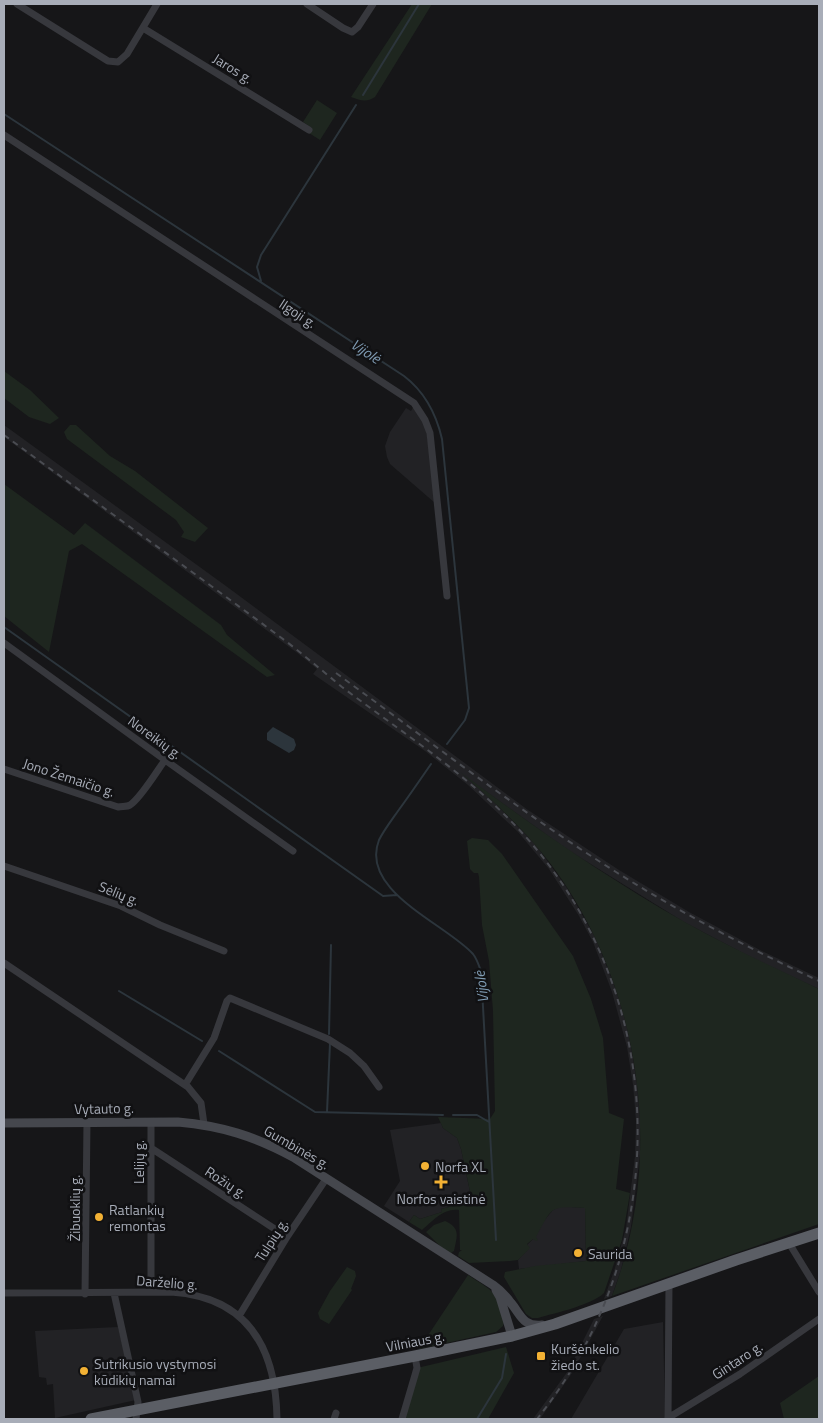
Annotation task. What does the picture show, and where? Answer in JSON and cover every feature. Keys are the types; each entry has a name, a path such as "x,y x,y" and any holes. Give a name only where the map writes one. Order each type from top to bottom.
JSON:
{"highway":[{"name":"Vilniaus g.","path":"789,1241 819,1227"},
{"name":"Vilniaus g.","path":"91,1419 136,1415 275,1384 512,1336 555,1324 789,1241 819,1233"}],"main road":[{"name":"Vytauto g.","path":"4,1123 151,1122 204,1124"},
{"name":"Gumbinės g.","path":"204,1124 263,1141 292,1157 493,1285 503,1293 522,1320 535,1326 555,1324"},
{"path":"493,1285 500,1297 512,1336"}],"street":[{"path":"17,4 108,61 118,62 127,54 157,4"},
{"path":"307,4 352,32 358,27 373,4"},
{"name":"Jaros g.","path":"143,28 309,130"},
{"name":"Ilgoji g.","path":"4,135 414,403 425,420 430,433 447,596"},
{"name":"Noreikių g.","path":"4,643 165,760 294,850"},
{"name":"Jono Žemaičio g.","path":"4,769 118,806 129,806 137,799 165,760"},
{"name":"Sėlių g.","path":"4,866 121,906 160,925 224,951"},
{"path":"4,963 194,1092 202,1103 204,1124"},
{"path":"185,1085 214,1038 227,1001 230,998 328,1038 350,1053 364,1066 379,1087"},
{"name":"Žibuoklių g.","path":"86,1294 87,1122"},
{"name":"Lelijų g.","path":"151,1122 151,1292"},
{"name":"Rožių g.","path":"151,1148 287,1237"},
{"name":"Tulpių g.","path":"238,1316 326,1179"},
{"path":"789,1241 819,1292"},
{"name":"Gintaro g.","path":"668,1284 668,1419"},
{"name":"Darželio g.","path":"4,1293 86,1294 151,1292 189,1294 226,1308 238,1316 261,1341 268,1357 275,1384 277,1419"},
{"path":"114,1293 138,1402 136,1415"},
{"name":"Gintaro g.","path":"668,1419 740,1374 819,1319"},
{"path":"402,1419 416,1375 415,1356"}],"shaded area":[{"path":"412,4 432,4 375,97 360,100 351,97"},
{"path":"317,100 337,113 320,140 309,133 312,128 303,122"},
{"path":"4,371 30,390 59,418 50,424 29,417 4,398"},
{"path":"414,406 426,425 435,503 390,464 387,457 385,446 390,432 406,408 411,411"},
{"path":"4,425 226,586 528,810 619,870 689,912 760,950 819,978 819,989 756,960 684,922 568,850 467,778 487,795 535,844 567,888 596,939 625,1019 637,1084 640,1155 631,1227 621,1270 612,1296 604,1299 626,1228 635,1156 636,1121 633,1085 627,1047 612,992 593,942 549,869 518,832 468,785 425,751 313,674 317,669 300,655 4,437"},
{"path":"70,425 76,425 110,456 135,471 208,528 195,542 181,537 184,532 176,520 67,439 64,432"},
{"path":"4,484 74,535 85,523 221,625 227,635 275,675 267,677 82,544 69,551 49,652 4,616"},
{"path":"273,727 294,739 296,745 294,750 289,753 267,740 267,733"},
{"path":"460,772 569,850 625,887 716,939 819,989 819,1224 612,1296 629,1242 638,1186 640,1129 635,1072 624,1016 606,962 581,911 550,863 519,827"},
{"path":"472,838 488,840 502,854 573,956 591,999 603,1038 609,1113 624,1119 616,1189 630,1193 622,1240 604,1293 582,1305 538,1318 532,1318 526,1314 504,1277 505,1272 535,1266 586,1261 585,1208 564,1207 553,1210 536,1237 538,1240 533,1239 527,1244 530,1248 518,1260 510,1261 469,1263 458,1256 462,1250 460,1250 459,1210 443,1213 422,1230 409,1222 414,1215 420,1219 442,1212 441,1209 472,1201 457,1138 443,1128 438,1117 490,1119 495,1111 493,1011 489,961 482,925 479,877 478,873 474,873 470,869 467,841"},
{"path":"441,1123 443,1128 457,1138 472,1201 441,1209 442,1212 420,1219 414,1215 409,1222 384,1206 400,1181 390,1130"},
{"path":"559,1206 585,1208 586,1261 519,1269 518,1260 529,1248 527,1245 533,1239 537,1239 535,1237 543,1222"},
{"path":"445,1221 454,1227 457,1233 454,1251 451,1253 440,1246 426,1232 434,1225"},
{"path":"347,1267 355,1271 356,1276 352,1290 329,1324 320,1319 318,1313 330,1291"},
{"path":"468,1275 493,1293 501,1312 504,1322 503,1326 496,1332 419,1349"},
{"path":"603,1316 572,1373 540,1419 533,1419 568,1371 594,1319"},
{"path":"663,1322 665,1419 571,1419 624,1329"},
{"name":"Sutrikusio vystymosi kūdikių namai","path":"118,1327 136,1400 55,1418 53,1384 47,1385 46,1378 39,1377 35,1331"},
{"path":"506,1347 514,1373 488,1419 402,1419 417,1368"},
{"path":"819,1376 819,1419 784,1419 780,1403"}],"waterway":[{"path":"363,95 419,4"},
{"path":"261,281 257,267 261,255 356,105"},
{"name":"Vijolė","path":"4,114 404,376 424,396 433,412 442,439 469,708 465,720 447,744"},
{"path":"4,627 383,896 397,895"},
{"name":"Vijolė","path":"431,764 381,836 376,858 381,875 393,891 408,905 473,954 481,971 496,1240"},
{"path":"329,1034 331,945"},
{"path":"119,991 202,1041"},
{"path":"327,1112 330,1043"},
{"path":"219,1051 315,1112 443,1115"},
{"path":"453,1115 477,1115 489,1122"},
{"name":"Vijolė","path":"477,1419 502,1378 506,1354"}],"railway":[{"path":"4,435 287,642 342,687 466,780 511,821 532,844 578,909 611,980 631,1054 638,1131 631,1207 613,1282 581,1353 537,1419"},
{"path":"336,673 509,800 616,872 716,930 819,981"}],"place":[{"name":"Norfa XL","path":"425,1166"},
{"name":"Norfos vaistinė","path":"441,1182"},
{"name":"Ratlankių remontas","path":"99,1217"},
{"name":"Saurida","path":"578,1253"},
{"name":"Kuršėnkelio žiedo st.","path":"541,1356"},
{"name":"Sutrikusio vystymosi kūdikių namai","path":"84,1371"}]}
